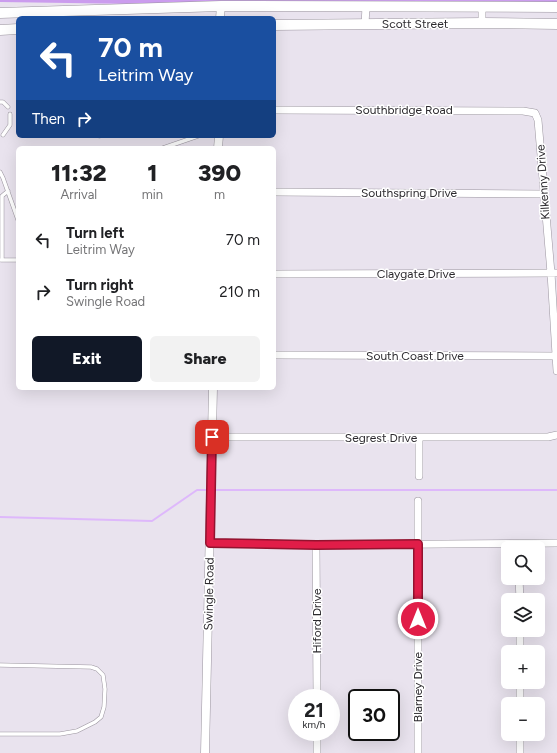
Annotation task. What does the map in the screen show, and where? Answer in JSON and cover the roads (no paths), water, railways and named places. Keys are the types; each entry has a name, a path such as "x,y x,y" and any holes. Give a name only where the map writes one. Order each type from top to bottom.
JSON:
{"main road":[{"name":"Scott Street","path":"0,13 221,6 557,7"},
{"name":"Scott Street","path":"276,25 482,23 557,24"},
{"path":"0,30 16,29"}],"street":[{"path":"220,16 221,6"},
{"path":"365,24 366,7"},
{"path":"482,7 482,23"},
{"name":"Southbridge Road","path":"276,110 524,110 535,113"},
{"name":"Kilkenny Drive","path":"535,113 538,120 544,194 554,273 557,371"},
{"name":"Southspring Drive","path":"276,192 544,194"},
{"name":"Claygate Drive","path":"276,274 554,273"},
{"name":"South Coast Drive","path":"276,355 556,356"},
{"name":"Swingle Road","path":"205,753 213,390"},
{"name":"Segrest Drive","path":"212,437 419,438 554,436"},
{"path":"419,438 419,476"},
{"name":"Blarney Drive","path":"418,501 418,753"},
{"path":"210,543 501,546"},
{"path":"545,544 557,543"},
{"name":"Hiford Drive","path":"316,545 317,689"},
{"path":"317,741 317,753"},
{"path":"520,741 520,753"}],"lane":[{"path":"0,102 3,102 8,107"},
{"path":"3,135 10,125 10,114"},
{"path":"169,146 192,138"},
{"path":"0,172 16,214"},
{"path":"8,191 2,196 1,260 16,260"},
{"path":"0,665 91,667 98,669 103,675 105,689 104,708 101,717 95,722 76,731 60,734 0,734"}],"waterway":[{"path":"0,517 152,521 197,490 209,490"},
{"path":"214,490 557,490"}]}
